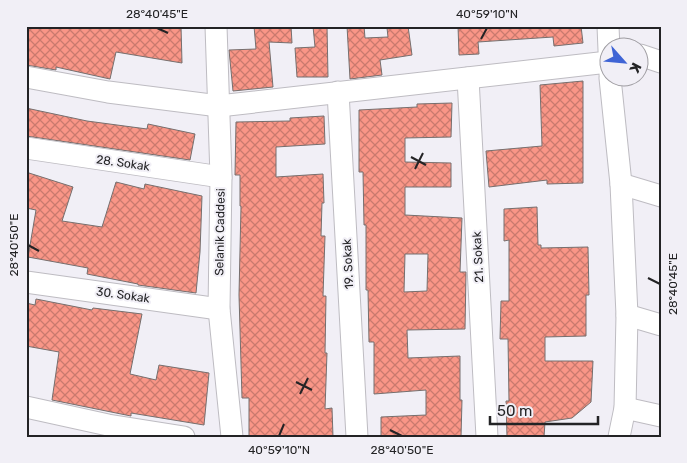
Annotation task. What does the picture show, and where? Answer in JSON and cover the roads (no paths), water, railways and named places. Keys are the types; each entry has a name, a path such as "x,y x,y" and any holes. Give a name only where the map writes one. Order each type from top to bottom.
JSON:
{"street":[{"name":"Selanik Caddesi","path":"216,26 221,177 219,309 232,437"},
{"path":"26,78 108,92 219,106 468,78 600,57"},
{"name":"21. Sokak","path":"468,78 488,437"},
{"path":"612,88 621,184 627,314 625,408 619,437 614,437"},
{"name":"19. Sokak","path":"338,92 357,437"},
{"name":"28. Sokak","path":"26,148 221,177"},
{"path":"621,184 661,196"},
{"name":"30. Sokak","path":"26,282 219,309"},
{"path":"627,314 661,325"},
{"path":"26,407 108,425 184,437"},
{"path":"625,408 661,416"}]}
